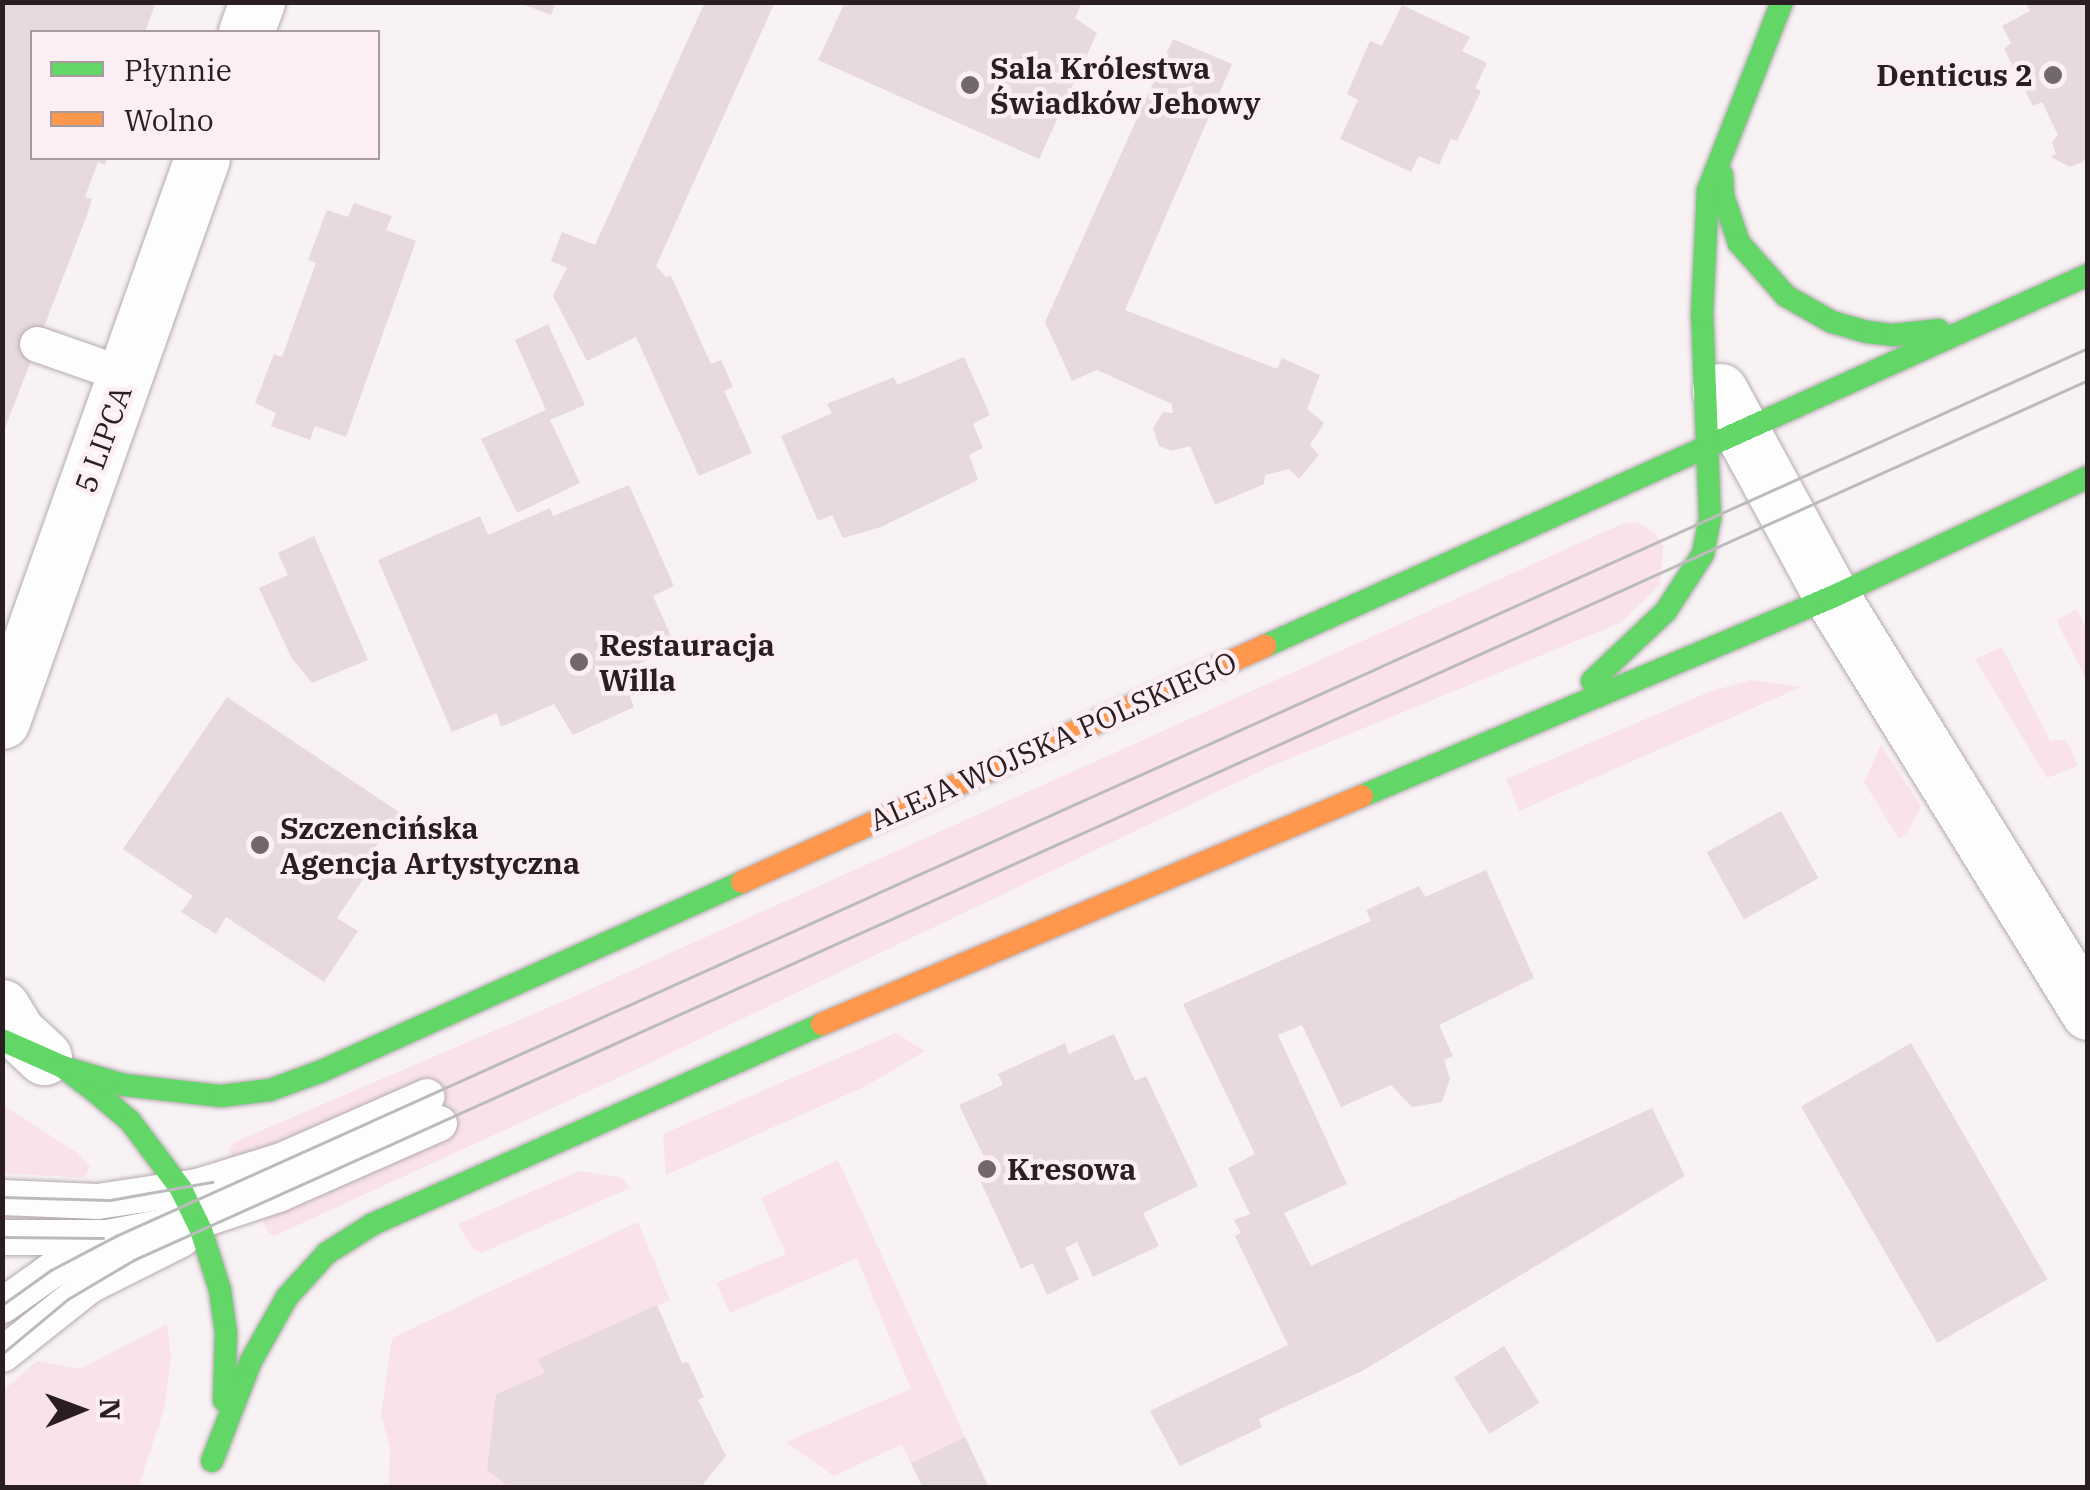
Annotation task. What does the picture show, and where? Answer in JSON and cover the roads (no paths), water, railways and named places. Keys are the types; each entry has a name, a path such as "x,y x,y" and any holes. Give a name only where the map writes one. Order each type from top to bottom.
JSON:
{"main road":[{"path":"1702,316 1705,212 1724,139 1782,2"},
{"path":"1724,139 1723,196 1729,220 1752,264 1786,296 1832,322 1868,332 1893,335 1968,329"},
{"name":"ALEJA WOJSKA POLSKIEGO","path":"36,1055 124,1085 221,1096 270,1090 322,1071 2088,275"},
{"path":"1537,721 1623,655 1666,612 1689,580 1703,554 1724,438"},
{"path":"202,1488 265,1332 300,1278 356,1232 818,1026 1832,597 2088,476"},
{"path":"36,1055 130,1121 192,1211 220,1290 226,1334 225,1398 212,1462"}],"street":[{"path":"247,30 257,2"},
{"name":"5 LIPCA","path":"2,721 201,160"},
{"path":"1702,316 1724,438 1832,597 2088,1012"},
{"path":"2,1007 16,1032 36,1055"}],"lane":[{"path":"37,344 126,376"},
{"path":"2,1306 51,1270 116,1236 192,1211 323,1175 433,1110 339,1136 192,1211 2,1354"},
{"path":"2,1196 97,1200 192,1211"},
{"path":"2,1237 116,1236"}],"tram line":[{"path":"2,1305 51,1270 116,1236 2088,348"},
{"path":"2,1354 68,1299 134,1260 2088,380"},
{"path":"2,1197 110,1200 212,1182"},
{"path":"2,1237 103,1238"}],"place":[{"name":"Denticus 2","path":"2053,75"},
{"name":"Sala Królestwa Świadków Jehowy","path":"970,85"},
{"name":"Restauracja Willa","path":"579,662"},
{"name":"Szczencińska Agencja Artystyczna","path":"260,845"},
{"name":"Kresowa","path":"987,1169"}]}
